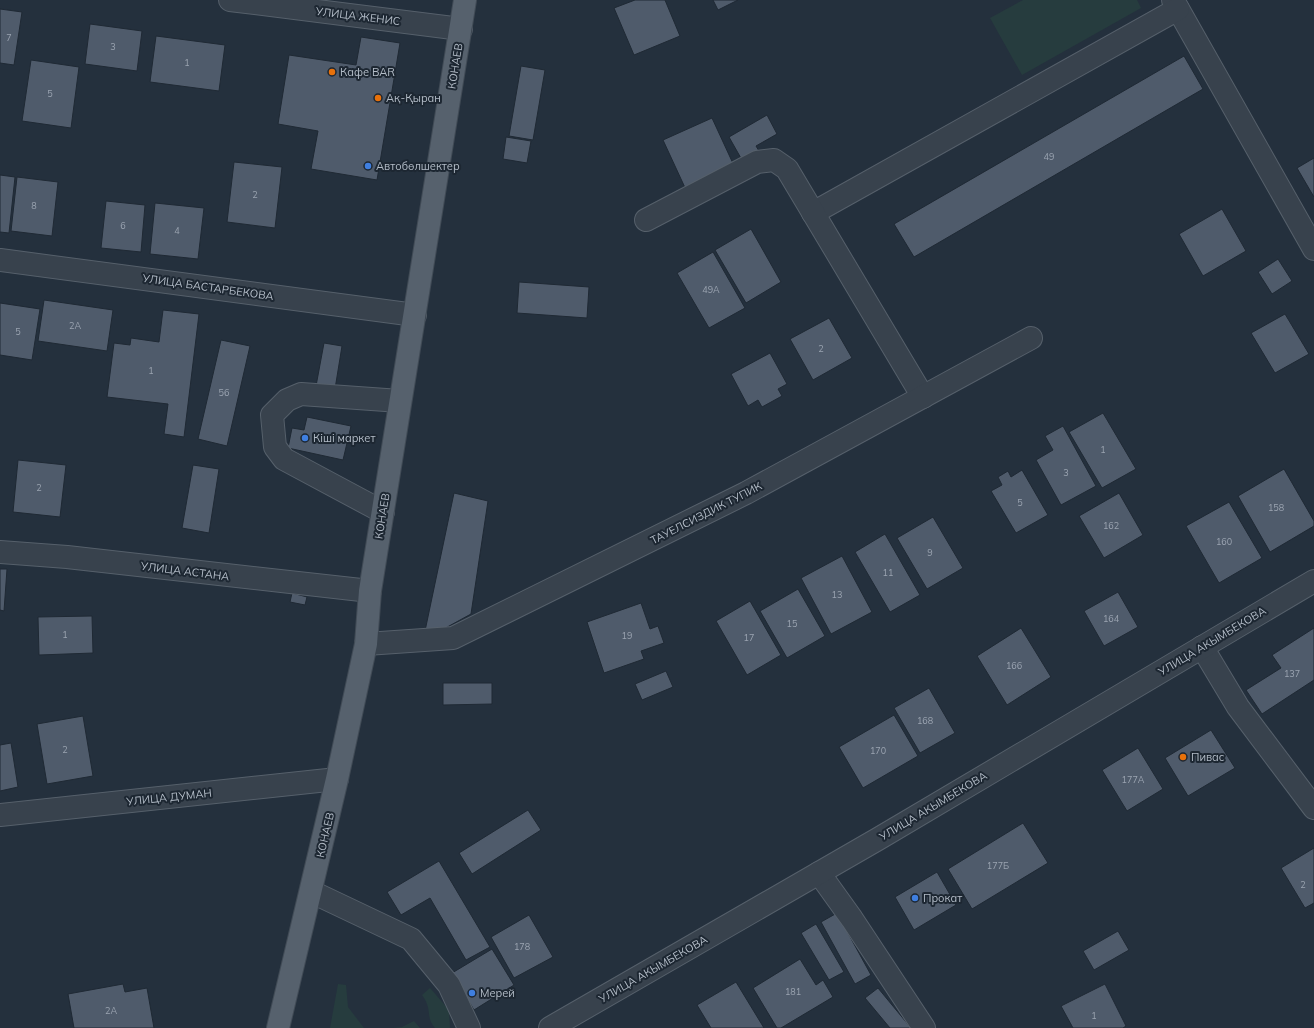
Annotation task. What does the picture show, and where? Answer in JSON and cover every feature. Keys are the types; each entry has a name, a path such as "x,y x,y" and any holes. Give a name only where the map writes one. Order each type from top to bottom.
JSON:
{"main road":[{"name":"КОНАЕВ","path":"278,1028 312,892 366,644 370,591 465,0"}],"street":[{"name":"УЛИЦА ЖЕНИС","path":"230,0 461,29"},
{"path":"813,213 1175,4 1314,249"},
{"path":"646,220 757,162 774,160 787,169 923,397"},
{"name":"УЛИЦА БАСТАРБЕКОВА","path":"0,260 415,315"},
{"name":"ТАУЕЛСИЗДИК ТУПИК","path":"366,644 453,638 746,493 1031,338"},
{"path":"383,512 284,459 275,447 272,415 287,400 301,394 400,401"},
{"name":"УЛИЦА АСТАНА","path":"0,552 67,557 370,591"},
{"name":"УЛИЦА АКЫМБЕКОВА","path":"550,1028 819,873 1314,581"},
{"path":"1202,647 1238,707 1314,808"},
{"name":"УЛИЦА ДУМАН","path":"0,815 337,779"},
{"path":"819,873 852,919 896,988 924,1028"},
{"path":"312,892 410,939 449,985 470,1028"}],"green space":[{"path":"1023,0 1137,0 1141,8 1022,75 990,18"},
{"path":"338,984 346,985 348,1007 364,1028 330,1028"},
{"path":"430,988 449,1010 450,1028 435,1028 430,1020 427,1005 422,995"},
{"path":"414,1021 420,1028 393,1028 402,1027"}],"building":[{"path":"635,0 665,0 680,36 634,55 614,8"},
{"path":"713,0 738,0 718,10"},
{"path":"0,9 22,12 14,65 0,63"},
{"path":"90,24 142,31 137,71 85,64"},
{"path":"156,36 225,45 219,91 150,82"},
{"path":"361,37 400,43 377,180 311,169 318,131 278,124 289,55 356,65"},
{"path":"1184,56 1203,89 914,257 894,224"},
{"path":"31,60 79,67 71,128 22,121"},
{"path":"521,66 545,70 533,140 509,136"},
{"path":"767,115 777,134 756,146 759,151 742,160 729,137"},
{"path":"712,118 736,170 687,192 663,140"},
{"path":"506,137 531,141 527,163 503,159"},
{"path":"1314,158 1314,197 1297,168"},
{"path":"234,162 282,167 275,228 227,222"},
{"path":"0,175 15,177 9,233 0,232"},
{"path":"17,177 58,182 52,236 11,231"},
{"path":"106,201 145,205 141,252 101,248"},
{"path":"155,203 204,208 198,259 150,254"},
{"path":"1222,209 1246,251 1203,276 1179,234"},
{"path":"751,229 781,282 746,303 715,250"},
{"path":"713,252 745,308 709,328 677,273"},
{"path":"1278,259 1292,281 1272,294 1258,272"},
{"path":"519,282 589,287 587,318 517,313"},
{"path":"44,300 113,310 107,351 38,341"},
{"path":"0,303 40,309 32,360 0,355"},
{"path":"163,310 199,314 184,437 164,434 168,404 107,397 114,343 130,345 131,338 159,342"},
{"path":"1285,314 1309,354 1275,373 1251,333"},
{"path":"829,318 852,358 813,380 790,339"},
{"path":"221,340 250,346 227,446 198,439"},
{"path":"324,343 342,346 335,389 316,386"},
{"path":"770,353 787,384 778,389 782,396 762,407 758,400 748,406 731,374"},
{"path":"1103,413 1136,469 1102,488 1069,432"},
{"path":"307,417 351,426 343,460 288,448 292,428 304,430"},
{"path":"1063,426 1096,486 1061,505 1036,460 1053,450 1045,436"},
{"path":"18,460 66,465 60,517 13,512"},
{"path":"193,465 219,469 209,533 182,528"},
{"path":"1284,469 1314,521 1314,526 1270,552 1238,496"},
{"path":"1022,470 1048,515 1016,533 991,491 1002,485 998,477 1008,471 1011,477"},
{"path":"454,493 488,501 471,614 440,631 425,631"},
{"path":"1119,493 1143,535 1104,558 1079,516"},
{"path":"1229,502 1262,558 1219,583 1186,526"},
{"path":"933,517 963,568 927,589 897,538"},
{"path":"885,534 920,595 890,612 855,552"},
{"path":"842,556 872,612 831,634 801,578"},
{"path":"0,569 7,569 4,611 0,610"},
{"path":"798,589 825,636 787,658 760,611"},
{"path":"1118,592 1138,627 1104,646 1084,611"},
{"path":"292,593 307,597 305,605 290,602"},
{"path":"750,601 781,655 747,675 716,621"},
{"path":"641,603 650,629 658,626 664,643 641,651 644,659 604,673 587,622"},
{"path":"92,616 93,653 39,655 38,617"},
{"path":"1021,628 1051,677 1007,705 977,656"},
{"path":"1314,628 1314,680 1262,714 1246,690 1281,668 1272,655"},
{"path":"666,671 673,687 642,700 635,684"},
{"path":"443,683 492,683 492,704 443,705"},
{"path":"929,688 955,733 920,753 894,708"},
{"path":"894,715 918,756 863,788 839,747"},
{"path":"83,716 93,776 47,784 37,724"},
{"path":"1211,730 1235,768 1188,796 1165,758"},
{"path":"11,743 18,787 0,791 0,745"},
{"path":"1138,748 1163,789 1127,811 1102,770"},
{"path":"528,810 541,830 472,874 459,853"},
{"path":"1023,823 1048,863 972,909 948,869"},
{"path":"1314,848 1314,903 1305,908 1281,868"},
{"path":"439,861 490,947 466,960 430,898 401,915 387,892"},
{"path":"937,872 956,905 914,930 895,897"},
{"path":"837,913 871,975 855,984 821,922"},
{"path":"529,915 553,957 514,978 491,937"},
{"path":"816,924 844,972 829,980 801,933"},
{"path":"1118,931 1129,950 1094,970 1083,951"},
{"path":"492,949 514,985 474,1010 452,973"},
{"path":"800,959 816,985 823,980 833,997 781,1028 777,1028 753,988"},
{"path":"736,982 764,1028 711,1028 697,1005"},
{"path":"123,984 125,992 147,988 154,1028 74,1028 68,994"},
{"path":"1105,984 1126,1026 1123,1028 1073,1028 1061,1006"},
{"path":"878,988 911,1028 890,1028 865,998"}],"place":[{"name":"Кафе BAR","path":"332,72"},
{"name":"Ақ-Қыран","path":"378,98"},
{"name":"Автобөлшектер","path":"368,166"},
{"name":"Кіші маркет","path":"305,438"},
{"name":"Пивас","path":"1183,757"},
{"name":"Прокат","path":"915,898"},
{"name":"Мерей","path":"472,993"}]}
